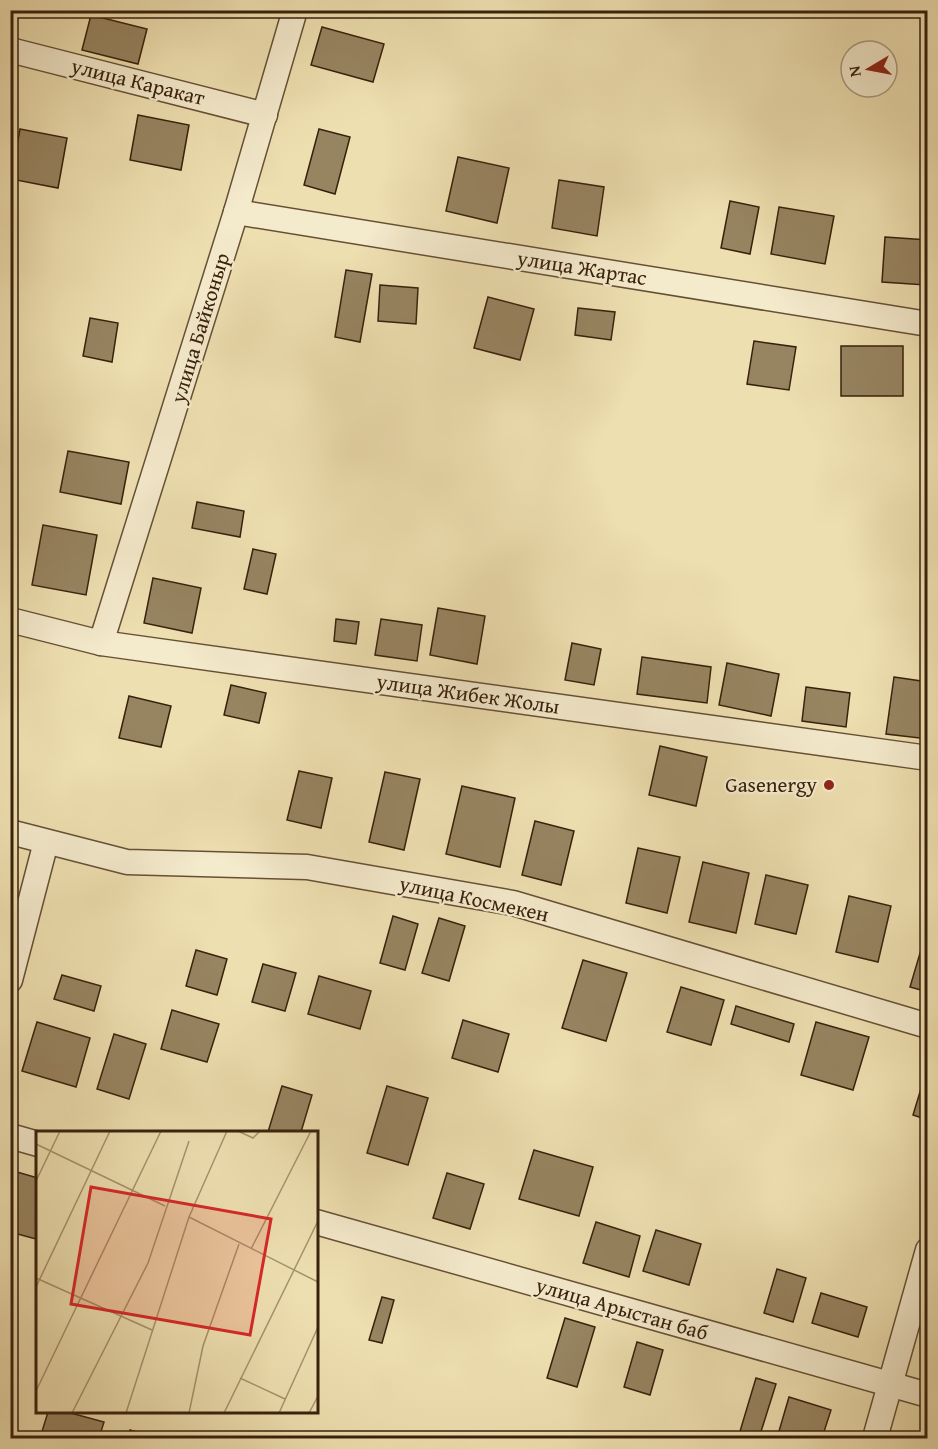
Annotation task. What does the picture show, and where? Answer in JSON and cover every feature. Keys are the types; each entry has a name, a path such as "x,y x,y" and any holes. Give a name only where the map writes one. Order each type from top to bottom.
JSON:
{"street":[{"name":"улица Байконыр","path":"101,643 236,213 295,10"},
{"name":"улица Каракат","path":"10,50 265,115"},
{"name":"улица Жартас","path":"236,213 927,324"},
{"name":"улица Жибек Жолы","path":"10,620 101,643 927,758"},
{"name":"улица Космекен","path":"10,832 127,862 307,867 513,903 927,1026"},
{"path":"10,980 46,842"},
{"path":"10,1136 36,1143"},
{"name":"улица Арыстан баб","path":"318,1223 927,1395"},
{"path":"875,1438 927,1250"}],"building":[{"path":"91,15 147,29 138,64 82,50"},
{"path":"322,27 384,44 373,82 311,65"},
{"path":"138,115 189,125 181,170 130,160"},
{"path":"20,129 67,138 58,188 11,179"},
{"path":"319,129 350,137 335,194 304,185"},
{"path":"458,157 509,168 497,223 446,211"},
{"path":"559,180 604,187 597,236 552,228"},
{"path":"730,201 759,207 750,254 721,248"},
{"path":"779,207 834,216 825,264 771,254"},
{"path":"885,237 928,240 926,285 882,282"},
{"path":"346,270 372,274 360,342 335,337"},
{"path":"380,285 418,288 416,324 378,321"},
{"path":"488,297 534,309 520,360 474,348"},
{"path":"578,308 615,312 611,340 575,335"},
{"path":"90,318 118,323 112,362 83,356"},
{"path":"754,341 796,347 789,390 747,384"},
{"path":"841,346 903,346 903,396 841,396"},
{"path":"68,451 129,462 121,504 60,492"},
{"path":"197,502 244,511 240,537 192,528"},
{"path":"43,525 97,535 86,595 32,585"},
{"path":"253,549 276,554 267,594 244,589"},
{"path":"153,578 201,588 192,633 144,623"},
{"path":"438,608 485,616 477,664 430,655"},
{"path":"336,619 359,622 356,644 334,641"},
{"path":"381,619 422,625 417,661 375,655"},
{"path":"572,643 601,649 594,685 565,680"},
{"path":"642,657 711,667 707,703 637,694"},
{"path":"727,663 779,674 771,716 719,705"},
{"path":"894,677 928,682 928,739 886,734"},
{"path":"231,685 266,693 259,723 224,715"},
{"path":"806,687 850,693 846,727 802,721"},
{"path":"129,696 171,706 161,747 119,738"},
{"path":"660,746 707,757 696,806 649,795"},
{"path":"299,771 332,778 321,828 287,820"},
{"path":"385,772 420,779 404,850 369,842"},
{"path":"462,786 515,798 500,867 446,854"},
{"path":"535,821 574,831 561,885 522,875"},
{"path":"638,848 680,857 667,913 626,903"},
{"path":"703,862 749,873 736,933 689,922"},
{"path":"766,875 808,885 796,934 755,924"},
{"path":"849,896 891,906 878,962 836,952"},
{"path":"393,916 418,924 405,970 380,963"},
{"path":"439,918 465,926 449,981 422,973"},
{"path":"923,943 928,944 928,992 910,987"},
{"path":"196,950 227,959 217,995 186,986"},
{"path":"583,960 627,973 606,1041 562,1028"},
{"path":"263,964 296,973 285,1011 252,1002"},
{"path":"62,975 101,986 94,1011 54,999"},
{"path":"319,976 371,991 360,1029 308,1014"},
{"path":"681,987 724,1000 711,1045 667,1032"},
{"path":"736,1006 794,1024 789,1042 731,1024"},
{"path":"172,1010 219,1024 207,1062 161,1049"},
{"path":"463,1020 509,1034 498,1072 452,1058"},
{"path":"37,1022 90,1038 76,1087 22,1071"},
{"path":"816,1022 869,1037 853,1090 801,1075"},
{"path":"114,1034 146,1044 129,1099 97,1089"},
{"path":"928,1069 928,1120 913,1115"},
{"path":"282,1086 312,1095 301,1131 268,1131"},
{"path":"387,1086 428,1098 408,1165 367,1153"},
{"path":"534,1150 593,1167 579,1216 519,1199"},
{"path":"10,1170 36,1177 36,1239 10,1232"},
{"path":"447,1173 484,1184 470,1229 433,1218"},
{"path":"596,1222 640,1236 629,1277 583,1263"},
{"path":"656,1230 701,1244 689,1285 643,1271"},
{"path":"777,1269 806,1278 793,1322 764,1313"},
{"path":"821,1293 867,1307 858,1337 812,1323"},
{"path":"382,1297 394,1300 382,1343 369,1340"},
{"path":"565,1318 595,1327 577,1387 547,1378"},
{"path":"637,1342 663,1350 650,1395 624,1387"},
{"path":"756,1378 776,1384 759,1438 738,1438"},
{"path":"789,1397 831,1410 822,1438 777,1438"},
{"path":"48,1413 71,1413 104,1422 99,1438 40,1438"},
{"path":"130,1430 158,1438 128,1438"}],"place":[{"name":"Gasenergy","path":"829,785"}]}
